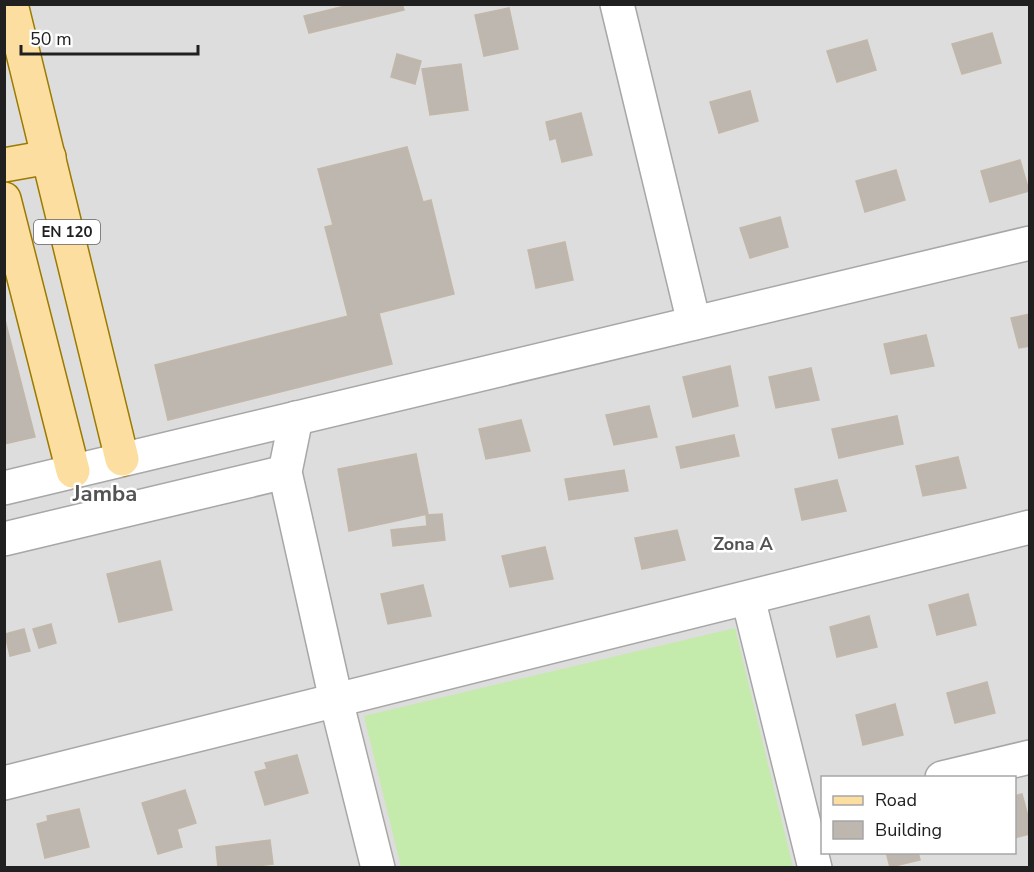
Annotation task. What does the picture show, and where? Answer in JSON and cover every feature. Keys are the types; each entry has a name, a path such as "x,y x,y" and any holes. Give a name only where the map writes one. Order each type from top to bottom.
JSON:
{"main road":[{"name":"EN 120","path":"11,4 122,459"},
{"path":"4,165 49,157"},
{"name":"EN 120","path":"4,199 73,471"}],"street":[{"path":"617,4 694,323"},
{"path":"4,488 1029,243"},
{"path":"296,418 285,471 336,700 378,867"},
{"path":"122,459 135,509"},
{"path":"73,471 86,521"},
{"path":"4,539 285,471"},
{"path":"4,783 1029,527"},
{"path":"748,598 812,808 815,867"},
{"path":"946,776 1029,757"}],"shaded area":[{"path":"5,5 1029,5 1029,867 5,868"}],"green space":[{"path":"735,628 793,867 401,867 364,716"}],"building":[{"path":"353,4 402,4 404,10 309,33 304,16"},
{"path":"509,8 518,49 484,56 475,15"},
{"path":"992,33 1001,63 962,74 952,44"},
{"path":"867,40 876,70 837,82 827,51"},
{"path":"397,54 421,61 415,84 391,77"},
{"path":"461,64 468,110 430,115 422,69"},
{"path":"750,91 758,121 719,133 710,102"},
{"path":"581,113 592,155 562,162 556,138 550,140 546,122"},
{"path":"407,147 423,202 431,200 454,294 379,313 392,364 168,420 155,365 348,316 325,227 333,225 318,169"},
{"path":"1020,160 1029,191 990,202 981,171"},
{"path":"896,170 905,200 865,212 856,181"},
{"path":"780,217 788,247 750,258 740,228"},
{"path":"565,242 573,280 536,288 528,250"},
{"path":"1030,314 1030,346 1019,348 1011,318"},
{"path":"4,316 35,437 4,444"},
{"path":"926,335 934,366 891,374 884,344"},
{"path":"730,366 738,406 693,417 683,377"},
{"path":"811,368 819,400 776,408 769,377"},
{"path":"649,406 657,437 614,445 606,415"},
{"path":"897,416 903,444 839,458 832,429"},
{"path":"521,420 530,451 486,459 479,429"},
{"path":"734,435 739,456 681,468 676,447"},
{"path":"416,454 428,514 349,531 338,469"},
{"path":"958,457 966,488 923,496 916,466"},
{"path":"624,470 628,491 569,500 565,479"},
{"path":"837,480 846,511 802,520 795,489"},
{"path":"442,514 445,540 393,546 391,530 427,526 426,515"},
{"path":"677,530 685,560 642,569 635,538"},
{"path":"545,547 553,579 510,587 502,556"},
{"path":"160,561 172,610 119,622 107,574"},
{"path":"423,585 431,616 388,624 381,594"},
{"path":"968,594 976,625 937,635 929,605"},
{"path":"869,616 877,647 837,657 830,627"},
{"path":"51,624 56,643 39,648 33,629"},
{"path":"24,629 30,651 10,656 5,634"},
{"path":"987,682 995,713 955,723 947,693"},
{"path":"895,704 903,735 863,745 856,715"},
{"path":"297,755 308,793 265,805 255,772 267,769 265,763"},
{"path":"185,790 196,823 177,829 182,847 158,854 142,803"},
{"path":"1022,794 1030,824 1030,834 1016,838 1016,796"},
{"path":"79,809 89,847 45,858 37,824 48,821 47,816"},
{"path":"270,840 273,864 218,868 216,847"},
{"path":"887,854 918,854 920,860 890,867"}],"district":[{"name":"Jamba","path":"105,493"},
{"name":"Zona A","path":"743,544"}]}
